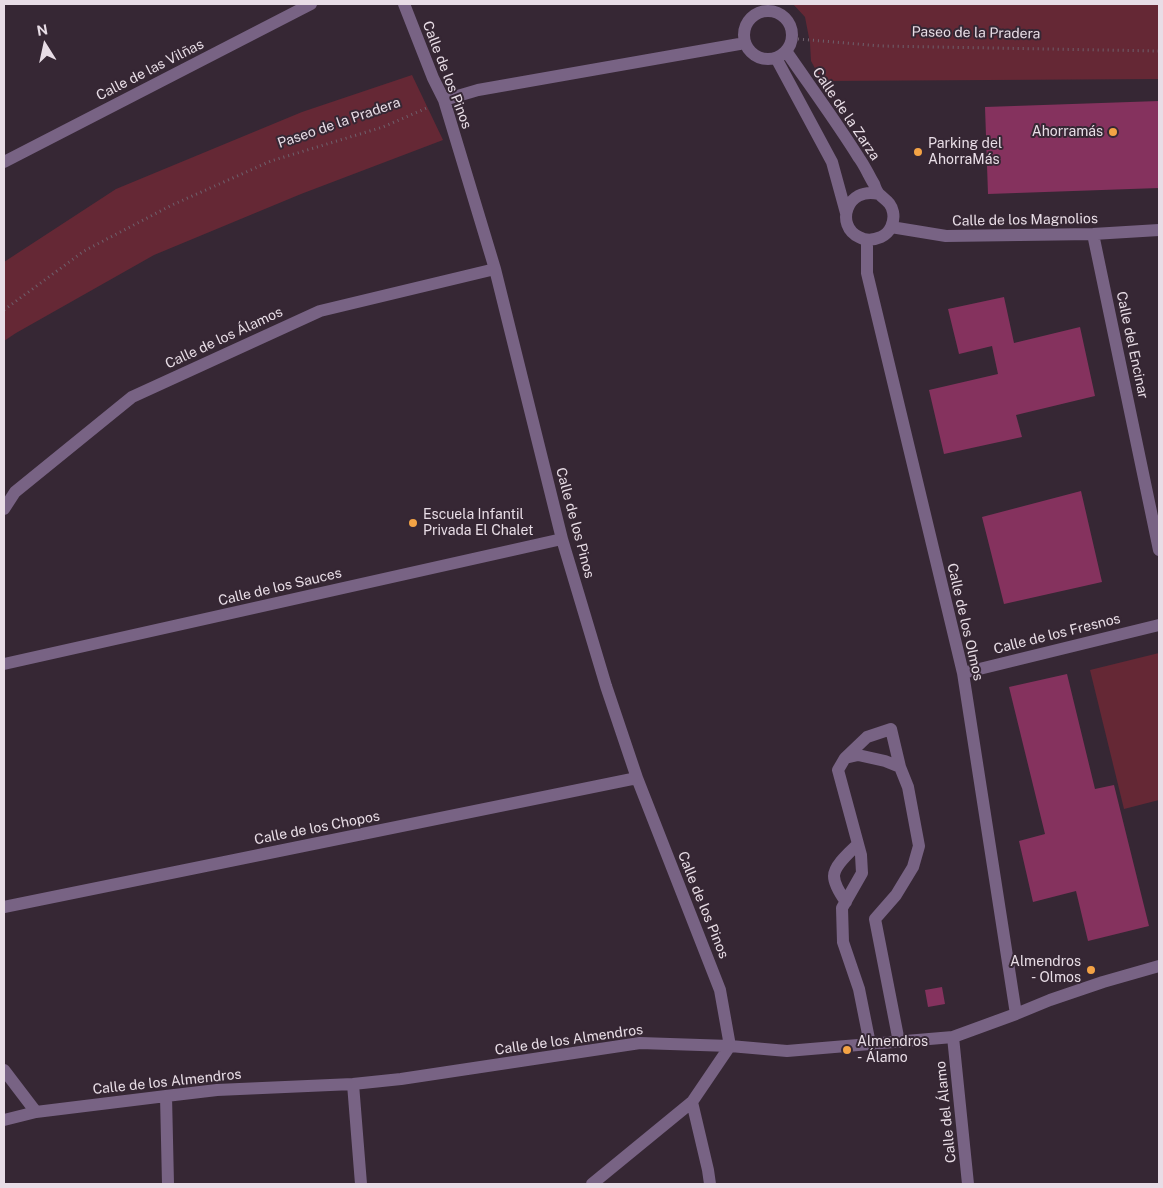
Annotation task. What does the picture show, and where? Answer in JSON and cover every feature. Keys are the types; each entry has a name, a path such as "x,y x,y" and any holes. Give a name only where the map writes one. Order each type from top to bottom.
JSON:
{"street":[{"name":"Calle de las Vilñas","path":"4,162 311,4"},
{"name":"Calle de los Pinos","path":"404,4 433,78 444,100 495,269 562,540 606,686 636,778 720,990 730,1046"},
{"path":"764,11 772,11 780,14 789,22 792,30 792,39 790,47 781,54 763,59 749,50 745,43 744,34 746,25 751,18 764,11"},
{"path":"444,100 478,90 745,43"},
{"path":"781,54 832,162 846,213 846,221 850,229 859,238 875,239 883,236 891,227 894,218 890,203 879,194 871,192 863,193 856,197 849,205 846,213"},
{"name":"Calle de la Zarza","path":"781,54 860,159 879,194"},
{"name":"Calle de los Magnolios","path":"891,227 946,236 1093,234 1159,230"},
{"name":"Calle del Encinar","path":"1093,234 1159,550"},
{"name":"Calle de los Olmos","path":"867,240 866,273 963,673 1016,1014"},
{"name":"Calle de los Álamos","path":"4,509 15,492 132,397 320,311 495,269"},
{"name":"Calle de los Sauces","path":"4,664 562,540"},
{"name":"Calle de los Fresnos","path":"963,673 1159,625"},
{"path":"870,1044 859,989 844,942 842,908 862,873 861,855 838,770 845,758 867,737 891,729 900,768 908,787 919,846 913,867 896,895 875,919 899,1042"},
{"path":"845,758 858,755 885,761 900,768"},
{"name":"Calle de los Chopos","path":"4,907 636,778"},
{"path":"846,902 838,889 834,876 838,865 858,844"},
{"name":"Calle de los Almendros","path":"4,1120 36,1112 217,1090 353,1084 401,1079 640,1043 730,1046 787,1051 953,1037 1050,1000 1159,966"},
{"name":"Calle del Álamo","path":"953,1037 968,1184"},
{"path":"592,1184 692,1102 730,1046"},
{"path":"4,1070 36,1112"},
{"path":"353,1084 361,1184"},
{"path":"166,1096 168,1184"},
{"path":"692,1102 710,1184"}],"path":[{"name":"Paseo de la Pradera","path":"792,39 881,46 1159,51"},
{"name":"Paseo de la Pradera","path":"4,310 84,252 172,205 271,161 383,127 444,100"}],"shaded area":[{"path":"793,4 1159,4 1159,79 822,81 811,61 805,17"},
{"path":"412,75 443,140 301,194 154,255 4,341 4,262 116,189 302,112"},
{"path":"1159,653 1159,800 1124,809 1090,670"}],"building":[{"path":"1159,101 1159,188 988,194 985,107"},
{"path":"1004,297 1014,343 1080,327 1095,396 1016,415 1022,437 944,454 929,390 998,374 992,346 959,354 948,309"},
{"path":"1081,491 1102,582 1004,604 982,517"},
{"path":"1067,674 1095,789 1114,785 1149,926 1088,941 1076,891 1033,902 1019,841 1045,834 1009,687"},
{"path":"942,987 945,1004 928,1007 925,990"}],"place":[{"name":"Ahorramás","path":"1113,132"},
{"name":"Parking del AhorraMás","path":"918,152"},
{"name":"Escuela Infantil Privada El Chalet","path":"413,523"},
{"name":"Almendros - Olmos","path":"1091,970"},
{"name":"Almendros - Álamo","path":"847,1050"}]}
